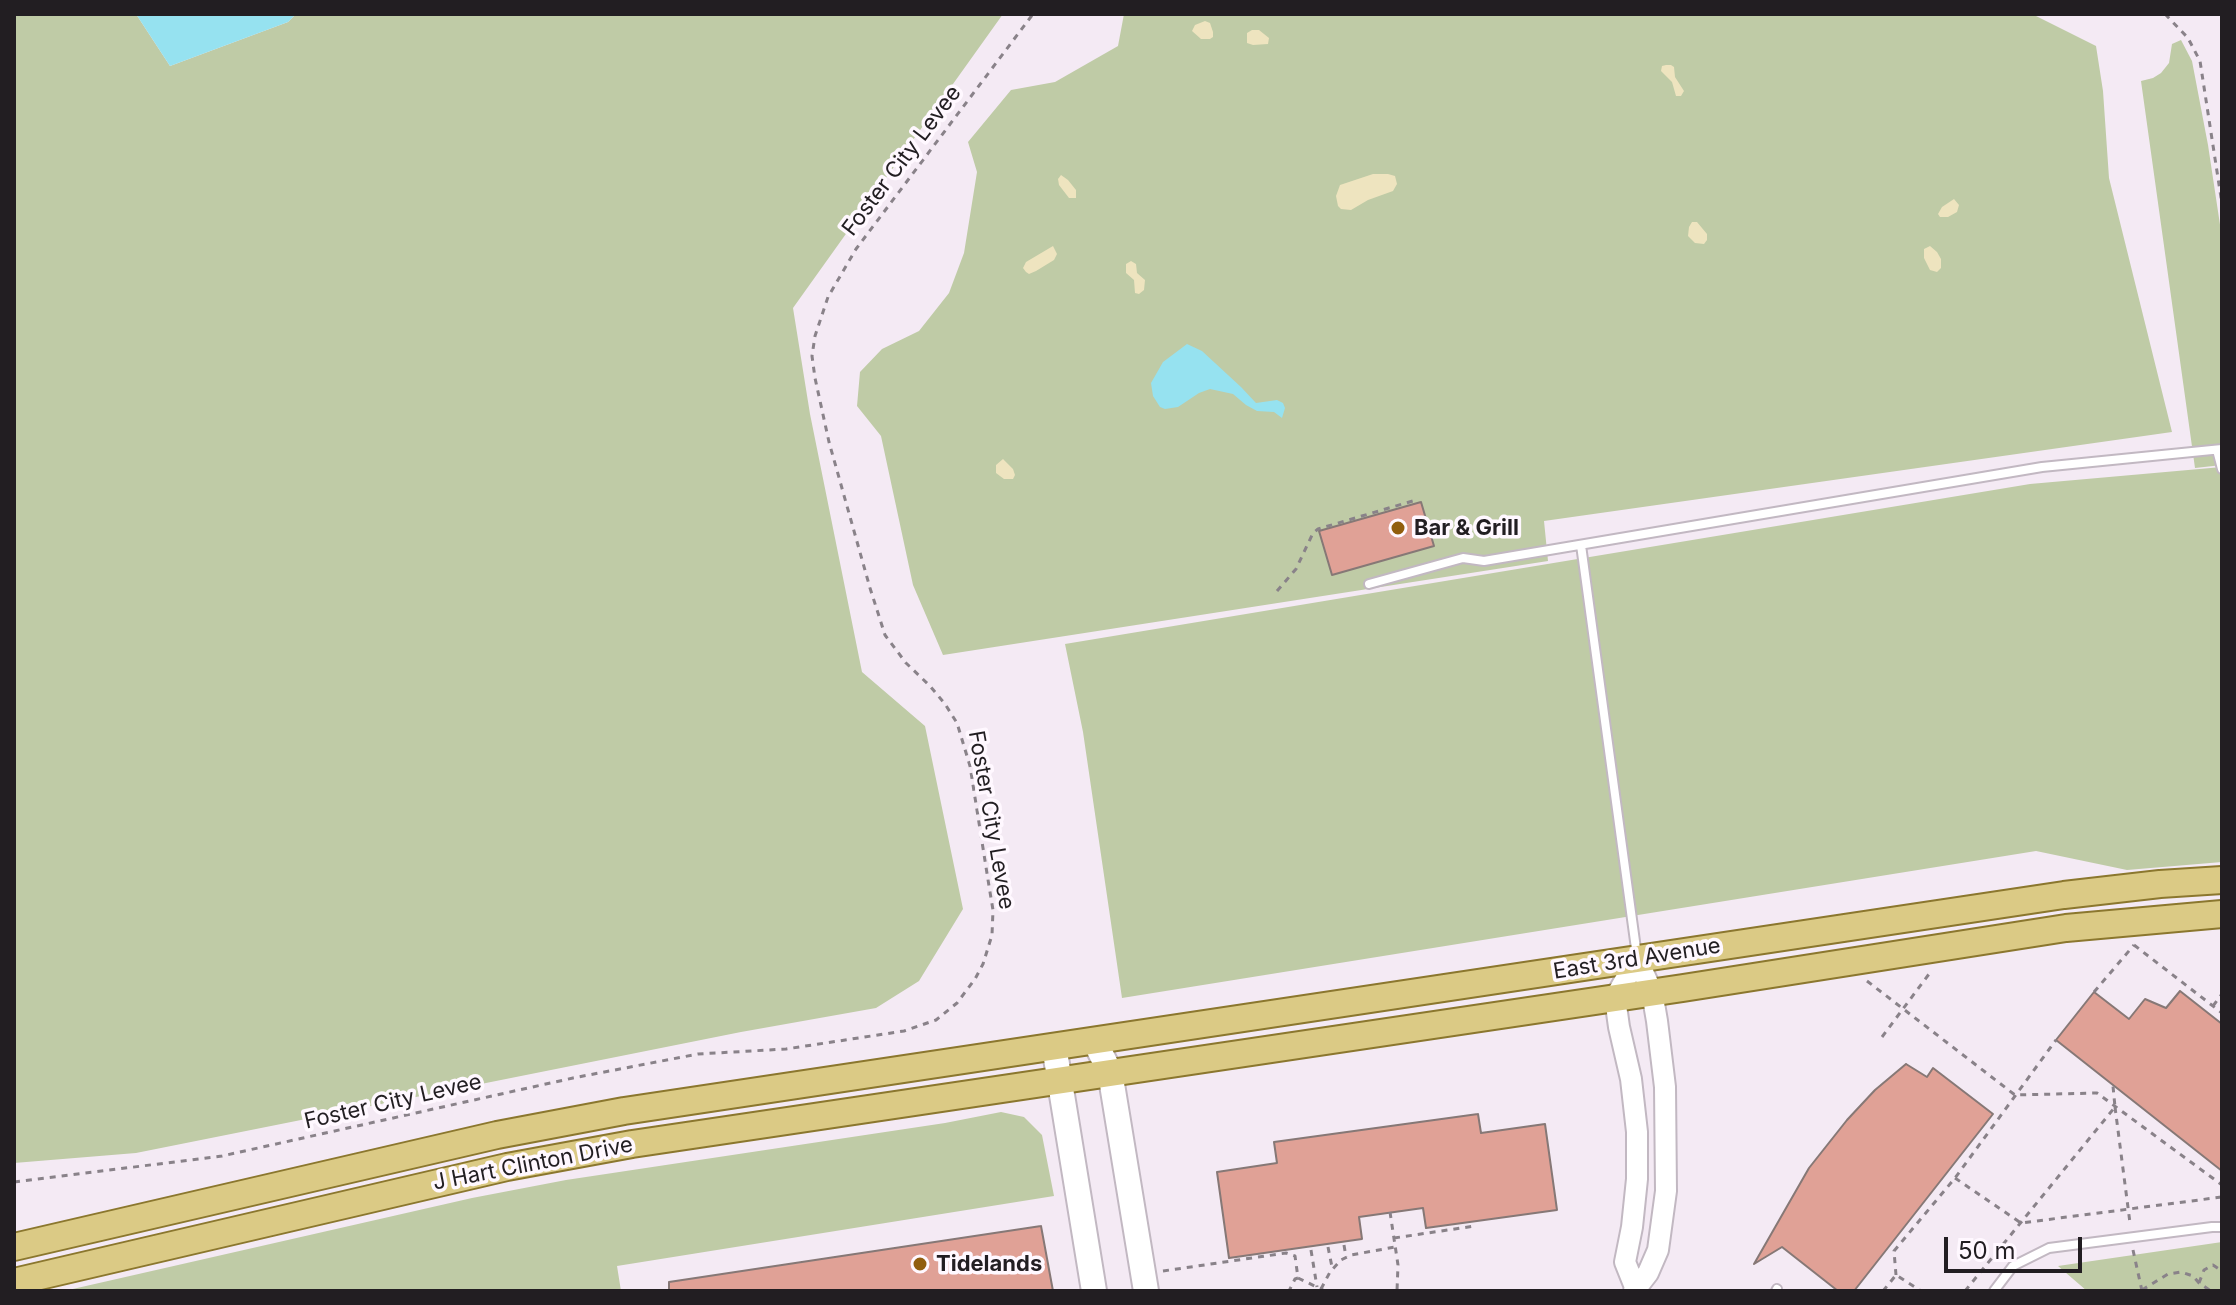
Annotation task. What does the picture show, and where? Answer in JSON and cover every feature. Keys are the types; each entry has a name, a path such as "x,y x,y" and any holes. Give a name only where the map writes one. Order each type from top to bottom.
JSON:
{"main road":[{"name":"East 3rd Avenue","path":"1054,1046 2064,895 2222,880"},
{"name":"East 3rd Avenue","path":"1059,1080 2066,928 2133,933 2222,914"},
{"path":"1094,1040 1110,1072 1153,1281"},
{"path":"1054,1046 1094,1291"},
{"name":"J Hart Clinton Drive","path":"14,1247 562,1122 1054,1046"},
{"name":"J Hart Clinton Drive","path":"14,1282 568,1155 1059,1080"}],"street":[{"path":"1635,1289 1648,1273 1658,1250 1666,1191 1665,1087 1652,992 1637,959"},
{"path":"1635,1289 1625,1262 1637,1179 1637,1132 1631,1079 1615,998 1637,959"}],"lane":[{"path":"1369,584 1463,558 1484,561 2042,467 2220,450 2222,469"},
{"path":"1581,545 1637,959"},
{"path":"1994,1291 2013,1266 2049,1248 2222,1227"}],"path":[{"name":"Foster City Levee","path":"14,1182 222,1156 573,1078 698,1054 786,1049 904,1031 936,1020 957,1003 983,964 992,935 993,910 970,766 951,713 885,635 829,442 812,356 828,297 856,249 1033,14"},
{"path":"2165,14 2188,38 2200,61 2222,204"},
{"path":"1277,591 1296,569 1313,533 1318,529 1416,500"},
{"path":"2094,992 2133,933 2222,1013"},
{"path":"1882,1037 1952,945"},
{"path":"1843,962 2015,1095 2097,1093 2222,1185"},
{"path":"2213,1006 2222,994"},
{"path":"1883,1291 1896,1275 1894,1251 1955,1178 2056,1040"},
{"path":"2113,1086 2129,1209"},
{"path":"1965,1291 2115,1107"},
{"path":"1955,1178 2021,1223 2222,1197"},
{"path":"1390,1212 1398,1265 1397,1291"},
{"path":"1394,1238 1475,1226"},
{"path":"1344,1245 1346,1257"},
{"path":"1328,1247 1332,1269"},
{"path":"1321,1289 1332,1269 1346,1257 1395,1247"},
{"path":"1311,1250 1321,1289"},
{"path":"1153,1281 1286,1253 1295,1256 1298,1278"},
{"path":"2134,1256 2142,1291 2168,1274 2181,1272 2193,1276 2211,1291"},
{"path":"2199,1283 2204,1270 2213,1265 2222,1271"},
{"path":"1896,1275 1921,1291"},
{"path":"1298,1278 1321,1289"},
{"path":"1289,1291 1298,1278"}],"green space":[{"path":"14,14 136,14 170,66 288,22 296,14 1003,14 793,308 810,414 862,672 925,726 963,909 919,981 876,1008 741,1032 136,1153 14,1163"},
{"path":"1124,14 2032,14 2096,46 2103,91 2109,178 2172,432 1544,521 1548,561 943,655 913,585 881,436 857,406 860,372 882,349 919,331 949,293 964,253 977,172 968,142 1011,90 1055,82 1118,46"},
{"path":"2181,40 2192,61 2222,238 2222,465 2195,468 2141,81 2161,73 2169,63 2172,44"},
{"path":"2222,467 2222,862 2127,870 2036,851 1122,998 1083,732 1065,644 2030,484"},
{"path":"1001,1112 1024,1117 1042,1135 1054,1196 617,1266 621,1291 64,1291 472,1198 566,1180"},
{"path":"2222,1242 2222,1291 2087,1291 2058,1266"}],"sand":[{"path":"1205,21 1210,23 1213,32 1210,39 1201,39 1192,31 1195,25"},
{"path":"1259,30 1269,38 1268,44 1247,43 1247,33"},
{"path":"1671,65 1684,91 1681,96 1676,96 1672,82 1661,71 1662,66"},
{"path":"1373,174 1395,176 1397,184 1393,191 1351,210 1338,206 1336,196 1340,185"},
{"path":"1061,175 1076,190 1076,198 1069,198 1059,185"},
{"path":"1954,199 1959,205 1957,212 1940,217 1938,214 1942,207"},
{"path":"1692,222 1697,222 1707,234 1704,244 1695,243 1688,236"},
{"path":"1053,246 1057,254 1054,260 1029,274 1026,272 1023,268 1026,262"},
{"path":"1930,246 1941,259 1941,268 1937,272 1930,270 1924,258 1924,249"},
{"path":"1131,261 1145,280 1144,290 1139,294 1135,293 1134,280 1126,273 1126,264"},
{"path":"1003,459 1013,469 1013,479 1004,479 996,473 996,465"}],"water":[{"path":"136,14 296,14 288,22 170,66"},
{"path":"1187,344 1202,351 1256,403 1277,400 1283,403 1282,418 1274,412 1257,411 1233,394 1210,389 1178,407 1160,407 1153,396 1151,383 1163,362"}],"building":[{"path":"1421,502 1434,546 1332,575 1319,531"},
{"path":"2180,991 2222,1024 2222,1171 2056,1040 2094,992 2129,1019 2145,999 2166,1008"},
{"path":"1906,1064 1927,1077 1933,1068 1993,1114 1854,1291 1838,1291 1782,1247 1754,1264 1809,1168 1847,1120 1875,1090"},
{"path":"1478,1114 1481,1133 1545,1124 1557,1210 1426,1228 1423,1208 1359,1217 1362,1239 1229,1258 1217,1172 1277,1163 1274,1142"},
{"name":"Tidelands","path":"1041,1226 1053,1291 669,1291 669,1282"}],"place":[{"name":"Bar & Grill","path":"1398,528"},
{"name":"Tidelands","path":"920,1264"}]}
